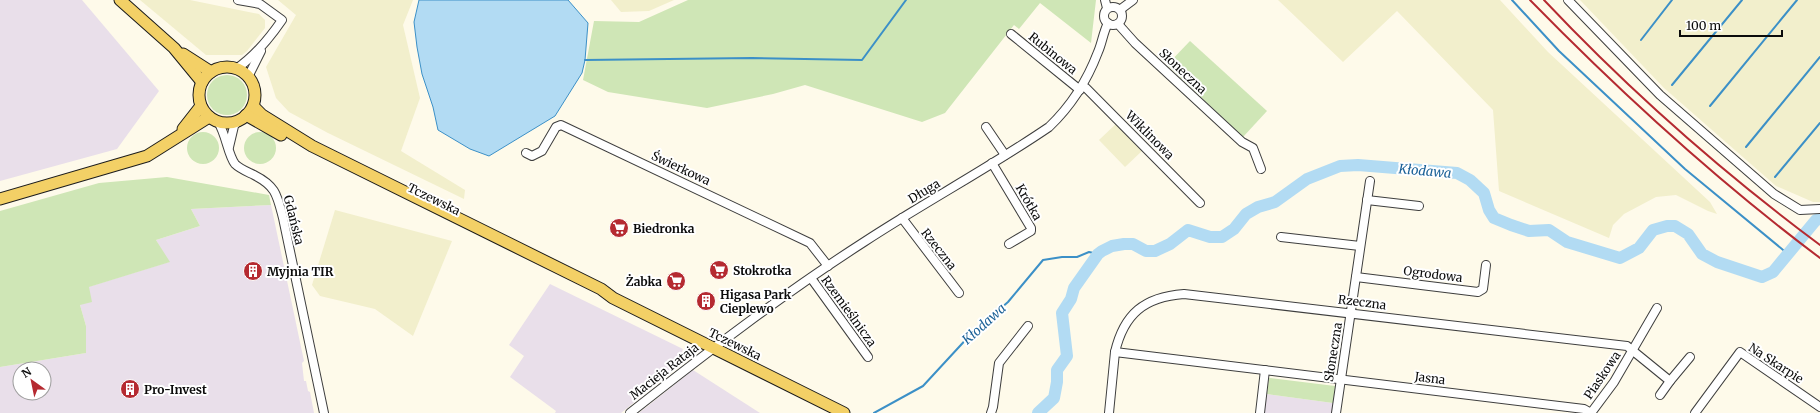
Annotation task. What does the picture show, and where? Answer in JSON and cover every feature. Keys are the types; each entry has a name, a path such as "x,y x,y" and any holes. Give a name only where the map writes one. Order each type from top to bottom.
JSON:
{"main road":[{"path":"120,0 174,48 211,72"},
{"path":"174,48 202,82"},
{"path":"223,68 236,69 248,77 255,91 246,114 227,123 214,119 201,106 199,98 202,82 211,72 223,68"},
{"path":"174,139 201,106"},
{"name":"Tczewska","path":"246,114 330,163 597,294 613,298 714,347 844,413"},
{"path":"0,199 140,159 157,151 174,139 214,119"}],"street":[{"path":"238,0 260,4 282,20 265,44 248,77"},
{"name":"Długa","path":"714,347 828,266 902,218 1049,127 1072,102 1096,58 1108,23 1104,18 1108,8 1105,0"},
{"path":"1121,10 1133,0"},
{"path":"1568,0 1660,94 1774,194 1800,210 1820,209"},
{"path":"1108,8 1114,6 1121,10 1123,17 1118,24 1111,25 1108,23"},
{"name":"Słoneczna","path":"1118,24 1136,43 1242,142 1254,148 1261,169"},
{"name":"Rubinowa","path":"1011,34 1081,88"},
{"path":"236,69 246,63 265,44"},
{"name":"Wiklinowa","path":"1081,88 1086,88 1200,203"},
{"path":"229,147 234,126 246,114"},
{"name":"Gdańska","path":"214,119 222,128 232,158 236,164 266,181 277,195 324,413"},
{"name":"Świerkowa","path":"526,153 532,156 542,151 556,127 561,125 810,243 828,266"},
{"path":"986,127 1005,155"},
{"name":"Krótka","path":"992,163 1031,228 1031,231 1009,244"},
{"name":"Słoneczna","path":"1336,413 1370,181"},
{"path":"1367,200 1419,206"},
{"name":"Rzeczna","path":"902,218 959,293"},
{"path":"1281,237 1360,246"},
{"name":"Ogrodowa","path":"1356,277 1478,292 1483,289 1486,265"},
{"name":"Rzemieślnicza","path":"811,278 868,358"},
{"name":"Rzeczna","path":"1115,352 1120,334 1130,317 1156,299 1173,295 1192,294 1626,346 1633,351"},
{"name":"Piaskowa","path":"1591,413 1633,351 1658,308"},
{"path":"991,413 999,363 1028,326"},
{"name":"Macieja Rataja","path":"630,413 714,347"},
{"name":"Piaskowa","path":"1633,351 1670,381"},
{"path":"1109,413 1115,352"},
{"name":"Jasna","path":"1115,352 1584,409 1591,413"},
{"name":"Na Skarpie","path":"1696,413 1740,352 1820,407"},
{"path":"1660,395 1690,357"},
{"path":"1260,413 1265,370"}],"shaded area":[{"path":"0,0 82,0 159,91 117,149 0,181"},
{"path":"140,0 190,0 259,14 265,20 265,28 247,51 242,55 206,55"},
{"path":"278,0 413,0 403,25 420,98 401,151 465,190 464,199 328,133 289,112 276,98 266,67 296,15"},
{"path":"611,0 674,0 649,11 621,12"},
{"path":"1278,0 1500,0 1548,52 1710,202 1717,214 1676,195 1656,197 1624,214 1613,225 1609,238 1499,191 1493,110 1397,11 1343,62"},
{"path":"1580,0 1820,0 1820,202 1813,202 1776,186 1664,88"},
{"path":"1117,123 1143,150 1125,167 1099,140"},
{"path":"271,205 304,361 302,363 304,381 306,381 308,391 310,392 314,413 0,413 0,367 12,365 12,401 52,401 52,361 37,361 86,353 86,326 80,305 88,287 169,262 156,240 200,226 191,209"},
{"path":"335,210 452,241 413,336 375,309 320,296 312,285"},
{"path":"550,284 683,349 677,368 621,413 555,413 556,411 510,377 524,356 509,345"},
{"path":"693,370 760,413 639,413"},
{"path":"1267,394 1333,403 1332,413 1264,413"}],"green space":[{"path":"688,0 1096,0 1091,43 1040,3 1019,29 1014,25 945,113 922,122 805,85 773,94 707,108 608,92 583,80 594,21 639,22"},
{"path":"1190,41 1267,111 1243,137 1167,65"},
{"path":"227,75 235,77 241,81 245,87 247,95 245,103 241,109 235,113 227,115 219,113 213,109 209,103 207,95 209,87 213,81 219,77"},
{"path":"203,132 214,137 219,148 214,159 203,164 192,159 187,148 192,137"},
{"path":"260,132 266,133 273,139 276,148 275,154 269,161 260,164 254,163 247,157 244,148 245,142 251,135"},
{"path":"167,177 269,195 271,205 191,209 200,226 156,240 170,262 89,287 92,302 80,305 86,326 86,353 37,361 12,361 12,365 0,367 0,211 99,183"},
{"path":"1269,378 1335,386 1333,403 1267,394"}],"water":[{"path":"419,0 568,0 588,23 585,60 582,73 555,116 489,156 470,149 438,130 433,107 422,74 417,47 414,22"}],"waterway":[{"path":"585,60 752,58 862,60 906,0"},
{"path":"1512,0 1559,51 1685,169 1788,254"},
{"path":"1641,40 1672,0"},
{"path":"1672,85 1742,0"},
{"path":"1710,106 1797,0"},
{"path":"1746,147 1820,57"},
{"path":"1775,177 1820,123"},
{"name":"Kłodawa","path":"1038,413 1054,398 1057,382 1057,370 1067,356 1062,313 1071,299 1074,288 1098,254 1112,246 1124,244 1133,244 1146,251 1155,251 1170,244 1188,230 1210,237 1222,237 1234,229 1246,214 1258,207 1275,202 1307,179 1340,166 1358,165 1457,173 1470,180 1484,193 1489,210 1494,218 1529,231 1549,230 1567,242 1620,258 1639,248 1653,230 1667,226 1675,226 1688,234 1702,254 1717,262 1762,277 1773,272 1816,220 1820,219"},
{"name":"Kłodawa","path":"874,413 923,386 971,334 1008,302 1043,260 1062,257 1077,257 1089,252 1098,254"}],"railway":[{"path":"1530,0 1599,69 1670,135 1744,198 1820,258"},
{"path":"1544,0 1642,97 1712,159 1820,245"}],"place":[{"name":"Biedronka","path":"619,228"},
{"name":"Stokrotka","path":"719,270"},
{"name":"Myjnia TIR","path":"253,271"},
{"name":"Żabka","path":"676,281"},
{"name":"Higasa Park Cieplewo","path":"706,301"},
{"name":"Pro-Invest","path":"130,389"}]}
